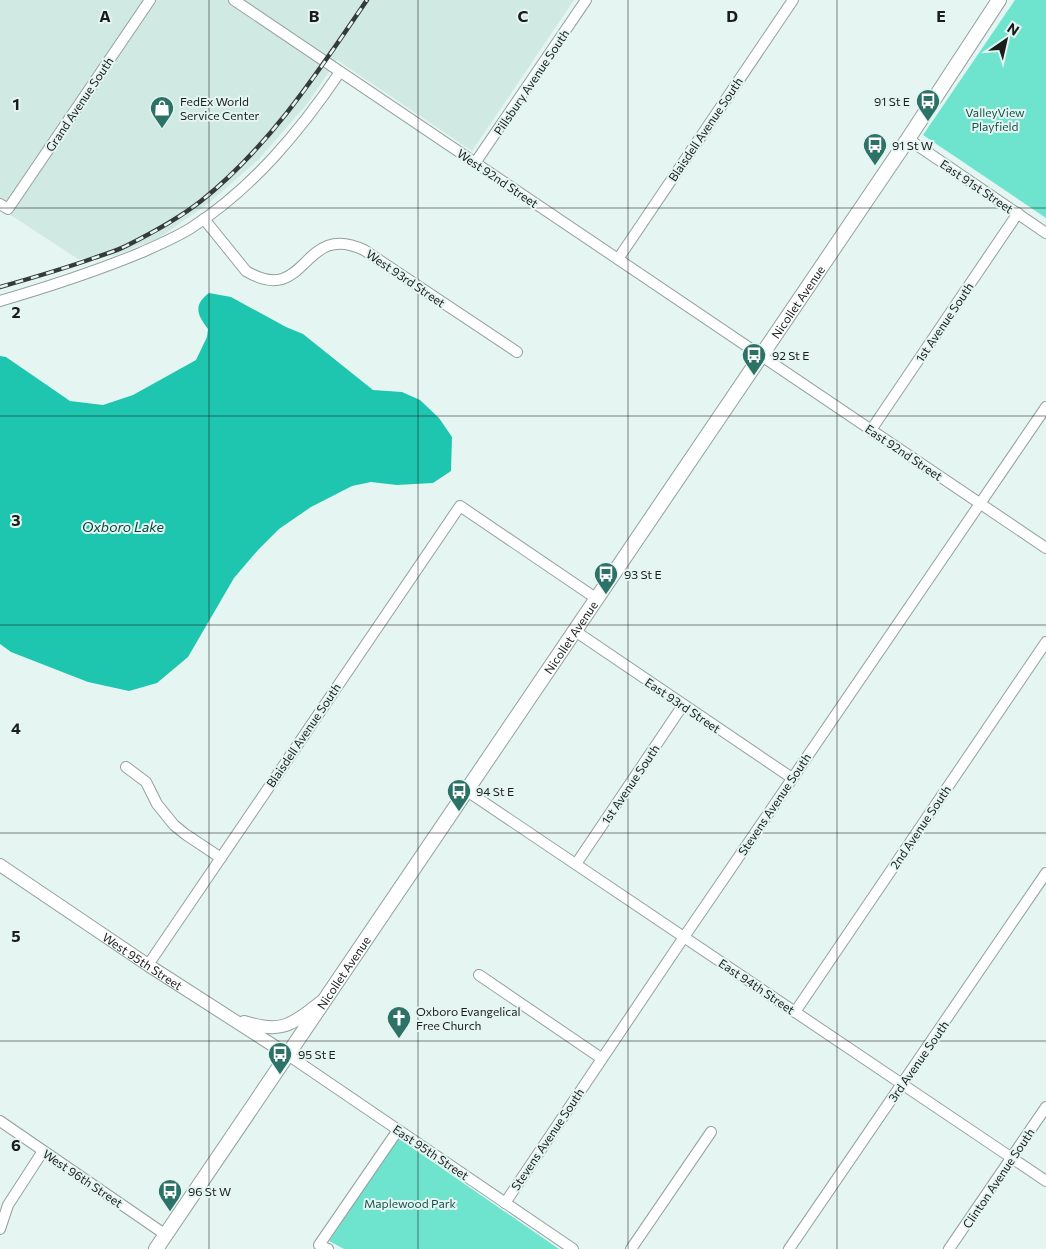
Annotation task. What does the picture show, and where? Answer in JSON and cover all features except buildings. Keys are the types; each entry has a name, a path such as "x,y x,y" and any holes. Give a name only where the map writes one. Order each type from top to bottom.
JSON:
{"main road":[{"name":"Nicollet Avenue","path":"156,1249 762,356 999,0"}],"street":[{"name":"Grand Avenue South","path":"4,206 150,0"},
{"name":"West 92nd Street","path":"234,0 762,356"},
{"name":"Pillsbury Avenue South","path":"475,163 586,0"},
{"name":"Blaisdell Avenue South","path":"618,259 793,0"},
{"path":"0,301 88,274 174,238 204,219 227,201 289,142 340,72"},
{"name":"East 91st Street","path":"908,139 1046,233"},
{"name":"1st Avenue South","path":"871,430 1018,214"},
{"name":"West 93rd Street","path":"204,219 246,271 256,277 267,280 289,277 299,271 313,254 327,245 343,243 354,245 517,352"},
{"name":"East 92nd Street","path":"762,356 1046,548"},
{"name":"Stevens Avenue South","path":"505,1203 792,778 1046,407"},
{"name":"Blaisdell Avenue South","path":"148,965 460,506 597,599"},
{"name":"East 93rd Street","path":"575,631 792,778"},
{"name":"2nd Avenue South","path":"795,1012 1046,642"},
{"name":"1st Avenue South","path":"576,864 684,704"},
{"path":"126,766 146,782 157,804 174,825 221,858"},
{"name":"East 94th Street","path":"467,791 1046,1181"},
{"name":"West 95th Street","path":"0,865 148,965 288,1055"},
{"name":"3rd Avenue South","path":"789,1249 1046,874"},
{"path":"479,975 602,1058"},
{"path":"227,1017 273,1029 295,1022 327,998"},
{"name":"East 95th Street","path":"288,1055 574,1249"},
{"name":"Clinton Avenue South","path":"949,1249 1046,1107"},
{"name":"West 96th Street","path":"0,1121 166,1235"},
{"path":"323,1247 398,1130"},
{"path":"631,1249 711,1132"},
{"path":"0,1229 8,1205 43,1151"}],"shaded area":[{"path":"0,0 574,0 472,151 337,60 307,104 259,159 209,203 159,238 116,255 78,259 0,208"}],"green space":[{"name":"ValleyView Playfield","path":"1015,0 1046,0 1046,218 923,135"},
{"name":"Maplewood Park","path":"398,1138 559,1249 344,1249 329,1241"}],"water":[{"name":"Oxboro Lake","path":"209,293 231,297 286,327 303,334 373,390 402,392 420,400 439,418 452,437 451,471 433,483 397,485 371,482 352,486 311,507 279,529 234,578 188,657 157,683 129,691 88,682 11,652 0,644 0,356 6,357 70,401 103,405 133,395 196,360 207,337 208,329 201,319 198,310 204,297"}],"railway":[{"path":"0,287 71,266 122,248 165,225 201,201 249,157 292,107 367,0"}],"place":[{"name":"91 St E","path":"928,122"},
{"name":"FedEx World Service Center","path":"162,129"},
{"name":"91 St W","path":"875,166"},
{"name":"92 St E","path":"754,376"},
{"name":"93 St E","path":"606,595"},
{"name":"94 St E","path":"459,812"},
{"name":"Oxboro Evangelical Free Church","path":"399,1039"},
{"name":"95 St E","path":"280,1075"},
{"name":"96 St W","path":"170,1212"}]}
